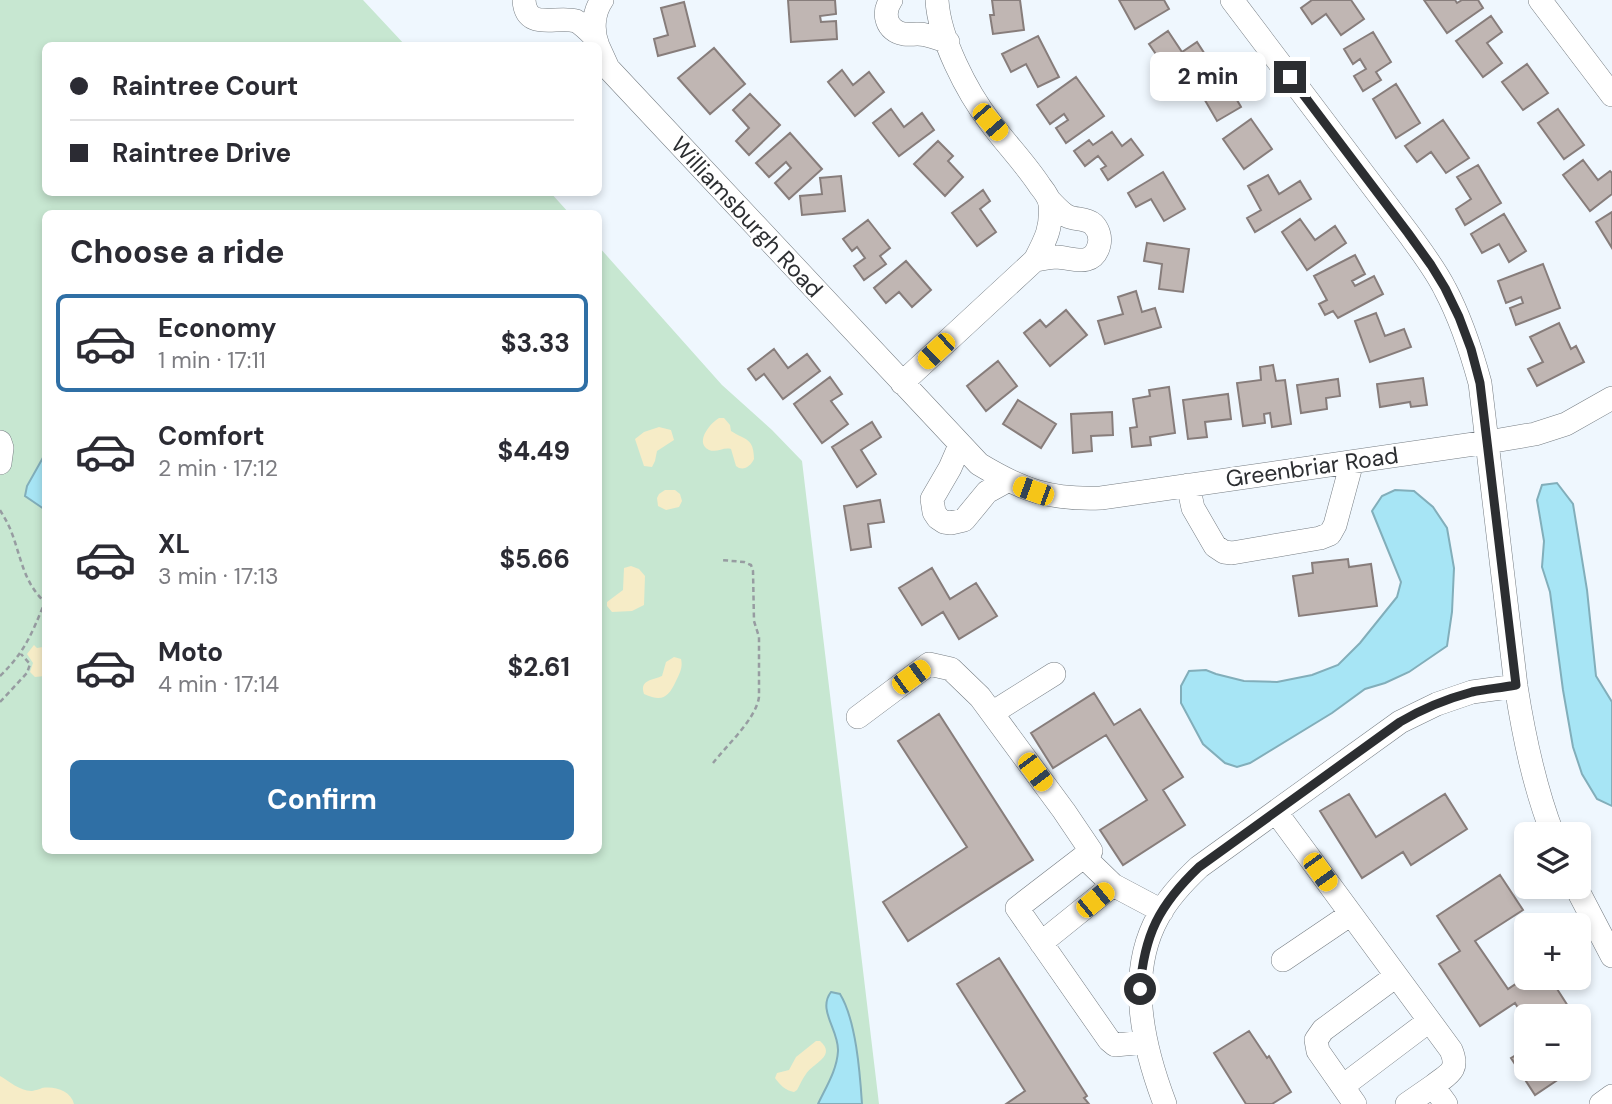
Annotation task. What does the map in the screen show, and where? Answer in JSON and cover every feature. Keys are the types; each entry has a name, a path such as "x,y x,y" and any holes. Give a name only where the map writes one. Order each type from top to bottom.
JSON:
{"street":[{"path":"524,0 527,12 537,20 563,19 578,22 597,42"},
{"path":"597,42 596,9 602,0"},
{"path":"891,0 885,15 896,31 902,34 923,34 948,41"},
{"path":"937,0 951,54 990,122 1026,165 1050,201 1066,216 1089,221 1095,226 1100,239 1099,246 1084,260 1057,257 1035,260"},
{"path":"1232,0 1408,233 1445,288 1459,317 1480,383 1516,685 1533,775 1549,822"},
{"path":"1540,0 1612,95"},
{"name":"Williamsburgh Road","path":"602,54 608,68 902,383"},
{"path":"902,383 1035,260 1049,234 1050,201"},
{"name":"Greenbriar Road","path":"902,383 979,464 1007,481 1054,496 1078,499 1101,498 1535,434 1566,424 1612,398"},
{"path":"0,442 0,463"},
{"path":"960,445 932,499 934,512 939,517 950,523 964,520 987,492 1007,481"},
{"path":"1188,485 1193,508 1215,546 1224,552 1233,553 1330,534 1335,525 1352,462"},
{"path":"858,717 929,664 951,669 980,697 1091,852 1017,908 1109,1040 1115,1045 1146,1042"},
{"path":"992,713 1054,674"},
{"path":"1156,1101 1140,989 1142,965 1148,941 1162,911 1181,884 1199,867 1412,715 1472,692 1516,685"},
{"path":"1276,812 1451,1050 1455,1066 1440,1095 1407,1104"},
{"path":"1084,857 1113,886 1162,911"},
{"path":"1041,943 1113,886"},
{"path":"1585,899 1605,927 1612,956"},
{"path":"1283,960 1351,914"},
{"path":"1396,976 1318,1036 1318,1051 1349,1095 1429,1021"},
{"path":"1601,1104 1612,1096"}],"path":[{"path":"0,510 12,533 29,581 42,600"},
{"path":"713,763 758,704 759,637 754,621 753,571 751,565 744,562 721,561"},
{"path":"0,676 29,642 42,610"},
{"path":"0,702 27,673 30,664 20,654"}],"green space":[{"path":"0,0 363,0 402,42 42,42 42,196 554,196 566,210 42,210 42,854 602,854 602,250 722,385 802,461 879,1104 0,1104"}],"sand":[{"path":"719,418 724,418 731,431 750,443 754,452 751,464 741,468 736,466 731,449 712,451 705,447 705,433"},
{"path":"659,427 671,430 674,440 657,451 652,467 644,466 635,439 644,432"},
{"path":"665,490 675,490 680,494 682,501 679,507 666,510 658,506 657,498"},
{"path":"631,566 639,569 645,576 644,605 632,611 612,612 607,602 623,590 624,568"},
{"path":"34,645 37,648 42,647 42,676 35,677 30,672 33,663 27,654"},
{"path":"674,657 681,659 681,667 667,695 655,698 644,694 645,683 662,676 666,662"},
{"path":"816,1041 825,1046 825,1055 809,1070 797,1090 794,1092 786,1089 775,1078 777,1073 789,1070 796,1057"},
{"path":"0,1076 27,1091 42,1088 62,1090 70,1096 74,1104 0,1104"}],"water":[{"path":"42,459 42,508 25,496 27,486"},
{"path":"1557,483 1573,504 1587,590 1596,676 1612,702 1612,806 1597,799 1582,774 1573,747 1550,592 1542,567 1544,541 1537,500 1542,485"},
{"path":"1395,490 1414,491 1433,507 1447,528 1454,568 1447,646 1409,672 1365,689 1332,713 1250,763 1237,767 1225,763 1203,744 1181,703 1181,686 1189,671 1206,670 1244,681 1277,682 1312,675 1338,665 1360,643 1397,597 1401,582 1372,511 1382,496"},
{"path":"831,992 840,994 850,1018 862,1104 818,1104 833,1072 838,1051 826,1006"}],"building":[{"path":"788,0 835,0 836,14 820,16 821,22 836,21 837,39 791,42"},
{"path":"992,0 1020,0 1024,30 993,34 990,15 994,15"},
{"path":"1119,0 1164,0 1169,9 1135,29"},
{"path":"1312,0 1351,0 1364,19 1341,35 1326,14 1312,24 1301,8"},
{"path":"1424,0 1455,0 1457,3 1462,0 1478,0 1483,8 1447,33"},
{"path":"684,2 695,46 658,56 654,39 668,35 661,8"},
{"path":"1491,16 1502,32 1487,43 1502,63 1483,77 1456,41"},
{"path":"1168,31 1182,52 1197,42 1208,59 1175,82 1149,44"},
{"path":"1373,32 1391,62 1376,72 1381,80 1363,91 1354,76 1366,69 1360,59 1353,64 1344,49"},
{"path":"1038,36 1059,77 1038,87 1026,64 1011,72 1002,54"},
{"path":"714,48 745,84 710,114 678,78"},
{"path":"1527,64 1548,93 1523,110 1502,82"},
{"path":"1219,69 1241,107 1217,121 1195,83"},
{"path":"842,70 853,85 869,72 884,92 855,116 828,82"},
{"path":"1076,77 1104,116 1066,143 1056,128 1068,120 1064,114 1050,124 1037,105"},
{"path":"1396,84 1420,123 1396,138 1373,99"},
{"path":"750,94 780,125 749,155 736,141 749,128 733,110"},
{"path":"891,109 904,127 922,113 934,130 899,156 873,123"},
{"path":"1558,109 1584,145 1564,159 1538,123"},
{"path":"1251,119 1272,149 1244,169 1223,139"},
{"path":"1443,120 1469,158 1446,173 1431,152 1417,162 1405,146"},
{"path":"1112,132 1122,146 1131,139 1143,155 1108,180 1101,169 1106,166 1098,156 1085,166 1074,151 1089,140 1093,145"},
{"path":"790,133 822,169 789,199 775,183 791,168 786,162 769,177 756,163"},
{"path":"938,141 953,156 948,161 963,177 945,196 914,164"},
{"path":"1583,160 1598,180 1610,171 1612,173 1612,194 1590,211 1563,175"},
{"path":"1478,165 1501,203 1465,225 1456,209 1471,199 1457,177"},
{"path":"1163,172 1185,209 1164,221 1151,199 1136,207 1128,193"},
{"path":"1268,175 1279,194 1300,181 1311,199 1255,232 1247,218 1261,210 1248,186"},
{"path":"841,176 845,211 802,215 800,196 822,194 820,178"},
{"path":"983,190 990,201 980,209 996,232 977,246 952,213"},
{"path":"1612,212 1612,248 1596,222"},
{"path":"1504,214 1526,251 1509,262 1499,244 1482,253 1471,234"},
{"path":"1300,219 1315,240 1335,226 1346,243 1307,270 1282,232"},
{"path":"868,220 890,248 880,256 886,264 864,280 854,266 865,258 857,247 852,251 843,239"},
{"path":"1147,243 1189,249 1183,292 1159,289 1162,264 1144,261"},
{"path":"1355,255 1365,274 1352,281 1355,286 1374,276 1383,294 1338,318 1333,311 1325,315 1319,304 1327,300 1314,276"},
{"path":"906,261 931,290 912,307 899,292 886,303 874,288"},
{"path":"1543,264 1560,308 1516,325 1510,308 1523,303 1521,297 1506,303 1498,281"},
{"path":"1136,291 1142,312 1155,308 1161,327 1105,344 1098,321 1123,314 1118,297"},
{"path":"1066,310 1087,335 1050,366 1024,333 1040,320 1046,327"},
{"path":"1376,313 1385,336 1404,329 1411,347 1370,362 1355,321"},
{"path":"1559,323 1571,349 1576,346 1584,362 1537,386 1528,369 1543,362 1530,337"},
{"path":"774,349 788,368 807,354 820,371 783,399 764,374 756,380 748,369"},
{"path":"998,361 1017,386 986,411 967,386"},
{"path":"1273,365 1276,381 1285,380 1291,424 1272,427 1270,413 1264,414 1265,423 1243,426 1237,383 1261,380 1260,367"},
{"path":"830,377 842,394 831,401 848,424 822,443 794,404"},
{"path":"1423,378 1427,405 1411,407 1410,402 1380,407 1377,384"},
{"path":"1338,379 1340,396 1326,398 1327,409 1301,413 1297,385"},
{"path":"1169,387 1175,433 1150,437 1151,445 1132,447 1130,428 1137,427 1133,399 1150,396 1149,390"},
{"path":"1228,394 1231,419 1205,422 1207,437 1188,439 1183,400"},
{"path":"1018,400 1056,424 1041,448 1003,424"},
{"path":"1112,412 1113,435 1091,436 1092,451 1073,453 1071,414"},
{"path":"872,422 881,437 861,450 876,474 857,487 832,447"},
{"path":"880,500 884,522 868,524 871,547 851,550 844,506"},
{"path":"1348,559 1349,567 1371,564 1377,606 1299,616 1293,576 1313,573 1312,563"},
{"path":"932,568 950,599 976,583 997,616 959,639 943,612 922,625 899,588"},
{"path":"1094,693 1114,725 1140,709 1183,777 1163,790 1185,825 1123,865 1100,830 1147,800 1106,735 1053,768 1031,733"},
{"path":"939,714 1033,860 908,941 883,902 967,847 898,741"},
{"path":"1349,794 1376,837 1445,794 1467,829 1411,865 1403,852 1362,878 1320,811"},
{"path":"1500,875 1523,910 1514,913 1514,916 1475,941 1508,989 1514,985 1514,990 1558,990 1567,1004 1515,1003 1480,1026 1439,964 1460,951 1437,916"},
{"path":"999,958 1087,1096 1084,1098 1089,1104 1006,1104 1025,1091 957,984"},
{"path":"1249,1031 1267,1058 1269,1056 1291,1092 1272,1104 1246,1104 1214,1053"},
{"path":"1526,1081 1556,1081 1535,1095"}],"route":[{"path":"1140,989 1142,965 1157,918 1181,884 1199,867 1412,715 1472,692 1516,685 1488,442 1480,383 1471,349 1459,317 1431,265 1290,77"}]}
